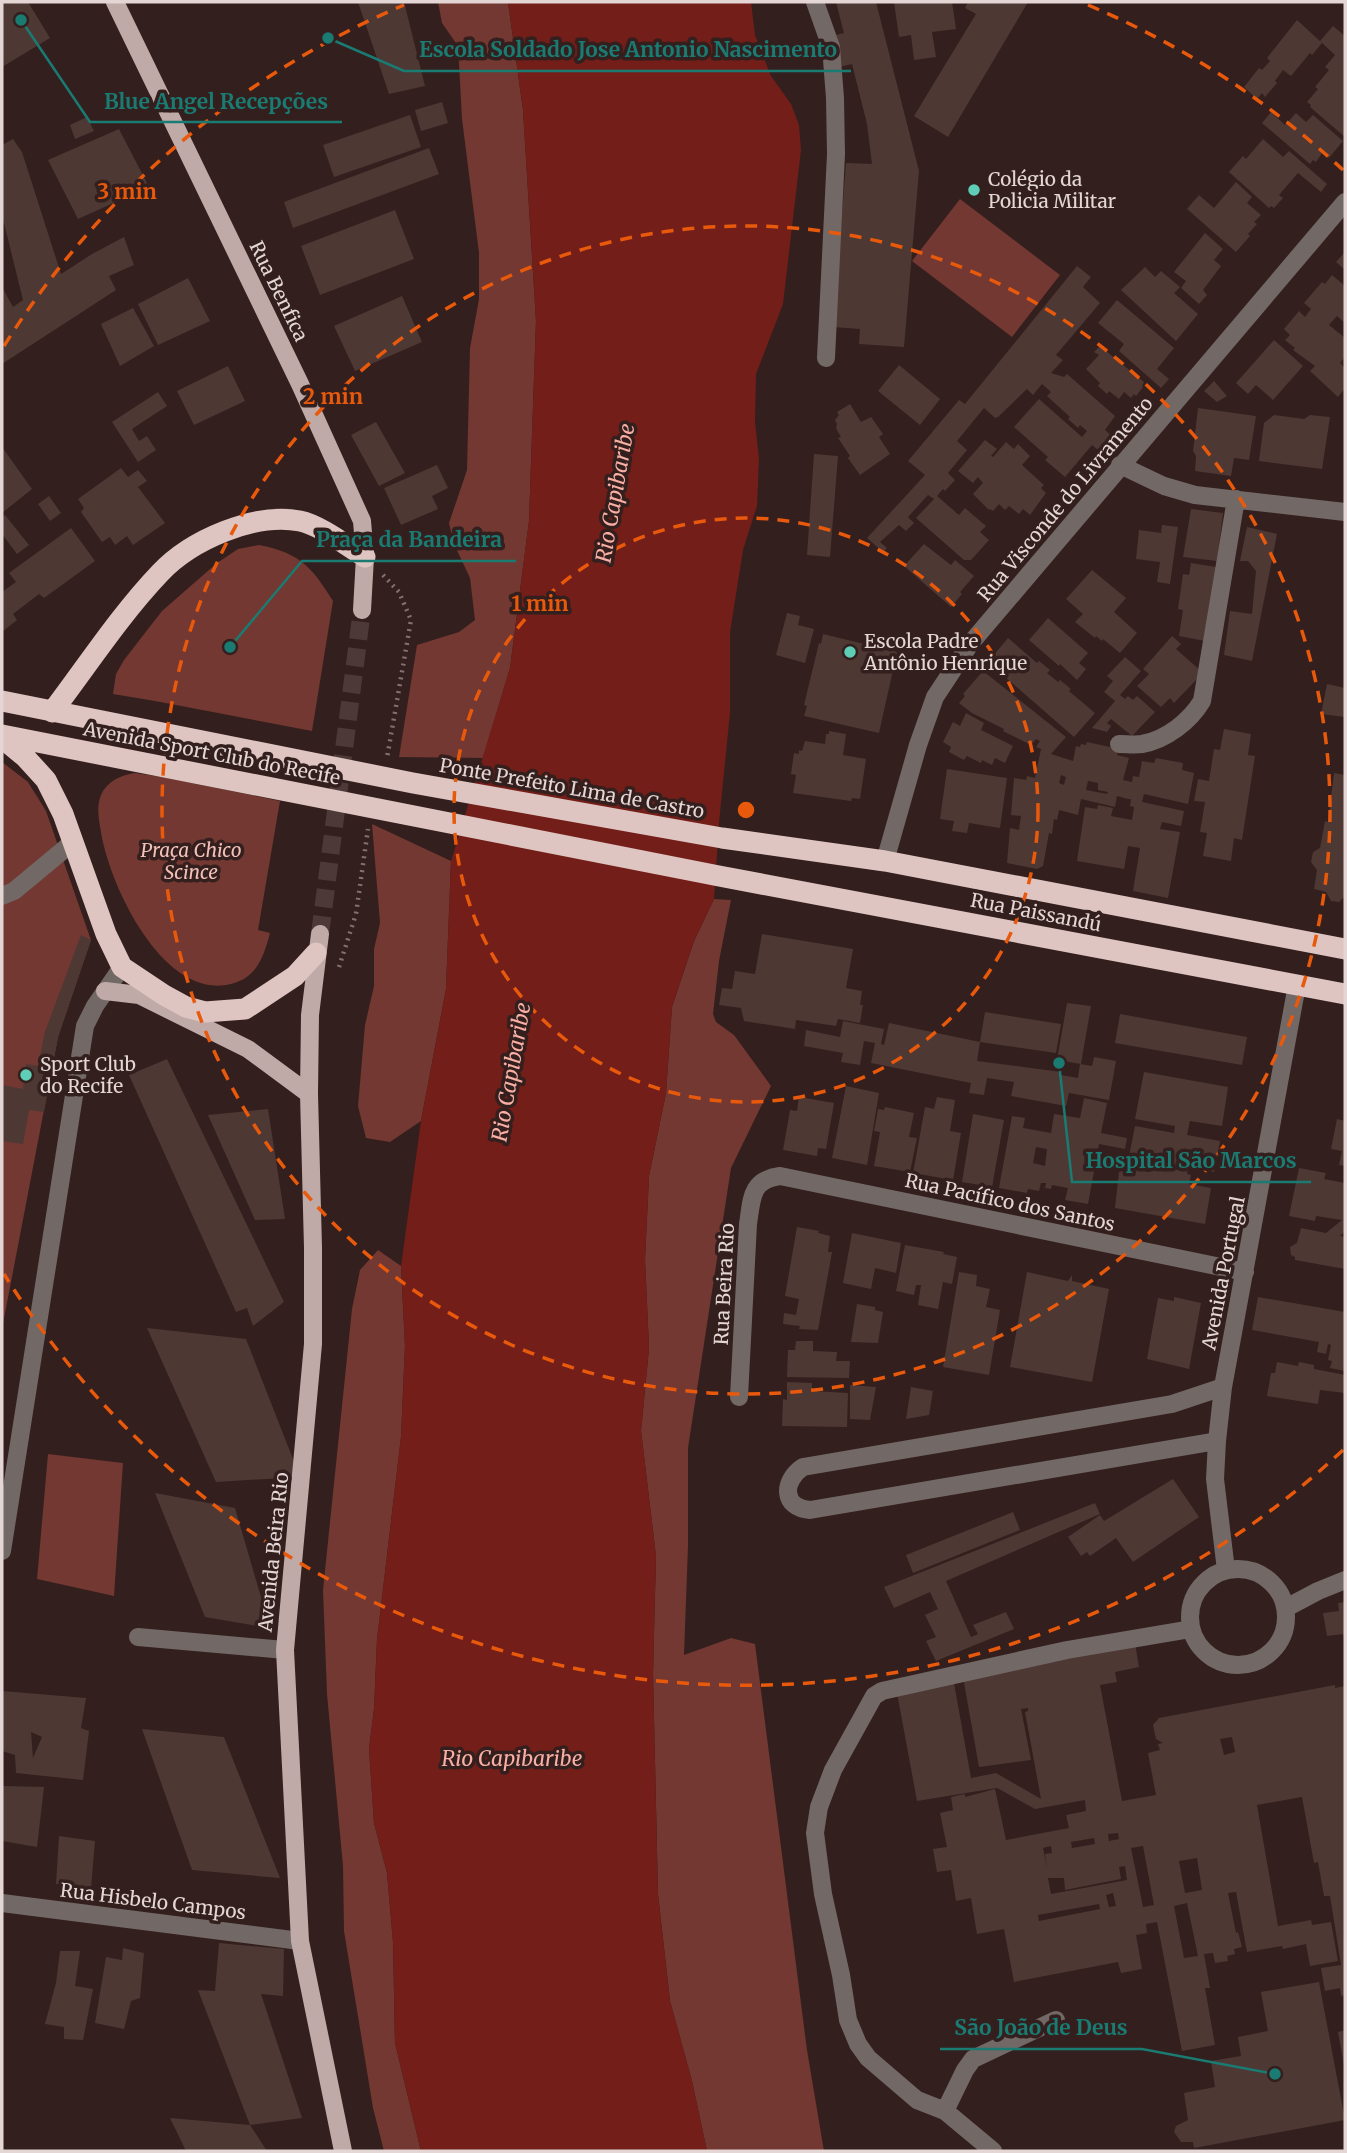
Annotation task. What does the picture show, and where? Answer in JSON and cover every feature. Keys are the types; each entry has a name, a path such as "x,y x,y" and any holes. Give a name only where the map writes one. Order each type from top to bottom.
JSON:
{"highway":[{"path":"52,712 161,571 190,548 229,530 260,521 282,519 303,522 365,557"},
{"name":"Avenida Sport Club do Recife","path":"2,701 414,783"},
{"path":"2,736 46,780 63,814 106,934 122,967 164,995 186,1007 205,1012 245,1009 295,976 318,944"},
{"name":"Avenida Sport Club do Recife","path":"2,736 719,876"},
{"name":"Ponte Prefeito Lima de Castro","path":"414,783 722,838"},
{"name":"Rua Paissandú","path":"722,838 885,861 1345,949"},
{"name":"Rua Paissandú","path":"719,876 1345,993"}],"main road":[{"name":"Rua Benfica","path":"115,2 190,153 362,521 365,557 362,610"},
{"name":"Avenida Beira Rio","path":"318,944 310,1015 309,1094 313,1344 285,1650 300,1941 343,2151"},
{"path":"105,991 139,995 248,1049 309,1094"}],"street":[{"path":"815,2 831,47 835,98 836,154 826,358"},
{"name":"Rua Visconde do Livramento","path":"885,861 918,745 935,697 970,645 1345,202"},
{"path":"1120,465 1186,492 1345,512"},
{"path":"1119,744 1144,744 1167,734 1195,712 1202,701 1236,499"},
{"path":"2,896 14,891 73,842"},
{"path":"2,1550 85,1026 122,967"},
{"name":"Avenida Portugal","path":"1226,1570 1216,1494 1217,1441 1223,1387 1297,985"},
{"name":"Rua Pacífico dos Santos","path":"766,1178 780,1177 1245,1272"},
{"name":"Rua Beira Rio","path":"739,1397 748,1224 752,1198 757,1186 766,1178"},
{"path":"1217,1441 810,1510 797,1508 788,1491 792,1476 803,1467 1172,1404 1223,1387"},
{"path":"1244,1569 1267,1577 1280,1591 1286,1608 1286,1625 1281,1640 1270,1653 1256,1661 1240,1665 1224,1663 1210,1656 1198,1644 1191,1629 1193,1597 1203,1584 1226,1570 1244,1569"},
{"path":"1286,1608 1345,1580"},
{"path":"993,2151 945,2111 917,2100 868,2058 858,2044 848,2020 823,1895 815,1833 820,1807 833,1770 874,1696 882,1691 1067,1650 1191,1629"},
{"path":"138,1637 285,1650"},
{"name":"Rua Hisbelo Campos","path":"2,1903 300,1941"},
{"path":"945,2111 973,2059 1056,2020"}],"path":[{"path":"365,557 399,592 411,620 384,777"},
{"path":"313,990 338,968 349,940 356,914 372,807"}],"green space":[{"path":"438,2 508,2 523,110 536,321 529,521 510,668 483,758 399,757 417,645 459,632 475,620 470,578 454,544 449,523 467,470 470,348 479,299 479,253 462,119 458,46 442,23"},
{"path":"960,199 1060,275 1012,337 912,261"},
{"path":"259,545 285,552 304,563 333,601 312,731 113,694 116,674 124,660 162,611 217,563 238,549"},
{"name":"Sport Club do Recife","path":"2,762 28,782 46,811 91,940 58,1037 2,1329"},
{"name":"Praça Chico Scince","path":"135,773 280,801 258,930 270,933 258,965 240,981 231,984 206,984 183,975 162,957 128,907 106,854 98,809 101,795 111,782"},
{"path":"372,824 451,861 446,989 421,1121 390,1142 366,1138 358,1106 365,1025 374,986 374,949 380,923"},
{"path":"714,899 731,900 719,961 713,1014 716,1022 734,1035 771,1086 731,1168 688,1448 684,1655 731,1638 755,1644 807,2050 824,2151 707,2151 692,2081 670,2001 658,1894 653,1673 656,1556 641,1431 649,1348 645,1259 649,1176 666,1093 672,1007 694,941"},
{"path":"378,1250 401,1266 405,1346 401,1437 377,1640 369,1749 374,1823 387,1873 393,1942 395,2043 421,2151 384,2151 373,2108 344,1931 343,1866 327,1694 323,1590 352,1309 360,1270"},
{"path":"48,1454 123,1463 114,1596 37,1579"}],"water":[{"name":"Rio Capibaribe","path":"508,2 751,2 755,35 771,76 791,104 799,125 801,150 783,304 756,374 755,422 759,459 757,506 743,550 730,632 730,713 714,899 694,941 672,1007 666,1093 649,1176 645,1259 649,1348 641,1431 656,1556 653,1673 658,1895 670,2001 692,2081 707,2151 421,2151 395,2043 393,1942 387,1873 374,1823 369,1749 377,1640 401,1437 405,1346 401,1266 421,1121 446,989 451,861 510,668 529,521 536,321 523,110"}],"building":[{"path":"2,2 28,2 50,38 2,67"},
{"path":"358,2 404,2 425,86 389,94"},
{"path":"836,2 876,2 919,171 904,347 859,344 860,329 833,327 846,163 872,164 867,124 852,64 839,67 832,36 844,33"},
{"path":"894,2 952,2 956,29 932,32 936,57 914,60 911,35 899,37"},
{"path":"968,2 1028,2 948,137 914,116 976,14 965,8"},
{"path":"1297,20 1322,43 1291,76 1283,70 1275,81 1277,83 1265,97 1262,93 1257,99 1244,87 1259,68 1262,70 1270,61 1267,58"},
{"path":"1333,26 1345,36 1345,137 1307,102 1318,89 1315,87 1329,70 1325,67 1335,55 1320,41"},
{"path":"442,102 448,123 421,131 415,110"},
{"path":"1271,112 1285,125 1296,113 1306,122 1313,115 1343,141 1329,158 1322,153 1316,162 1313,160 1310,164 1262,123"},
{"path":"410,115 421,147 334,177 323,145"},
{"path":"87,117 94,131 75,139 70,125"},
{"path":"119,129 149,187 78,219 48,160"},
{"path":"13,139 22,152 61,274 124,237 134,265 109,276 116,290 2,364 2,287 13,307 23,300 2,215 2,141 4,144"},
{"path":"1263,139 1283,157 1289,151 1327,184 1321,192 1298,173 1279,195 1283,198 1274,208 1269,208 1229,172 1243,156 1246,159"},
{"path":"429,148 439,174 293,228 284,202"},
{"path":"1236,182 1252,197 1247,203 1261,215 1254,222 1257,224 1248,234 1250,236 1236,252 1187,209 1199,195 1214,208"},
{"path":"395,210 414,259 320,295 301,246"},
{"path":"1205,233 1223,249 1214,260 1221,266 1203,290 1207,295 1199,304 1181,288 1186,281 1174,272"},
{"path":"1345,252 1345,270 1336,262"},
{"path":"1077,266 1091,277 1083,287 1100,303 1056,355 1063,360 1051,373 1064,377 1067,374 1115,416 1105,430 1116,440 1103,454 1092,445 1065,477 1045,460 1048,457 1014,427 1039,399 1082,437 1087,431 1080,425 1078,428 1068,419 1070,417 1047,396 1051,392 1042,384 1033,395 1027,389 998,417 995,418 984,408 957,441 967,450 948,473 955,480 937,496 959,515 965,508 986,526 980,532 989,540 971,560 964,560 916,518 934,499 928,495 908,517 914,523 906,531 899,525 880,542 887,548 883,552 867,538 925,475 908,461 959,400 965,404"},
{"path":"1145,267 1155,277 1161,271 1180,287 1174,293 1198,314 1176,341 1121,290"},
{"path":"1332,275 1345,286 1345,323 1337,316 1329,325 1345,338 1345,357 1340,363 1345,368 1345,388 1338,397 1310,371 1315,366 1293,350 1295,348 1285,340 1290,335 1284,329 1299,311 1305,317 1311,309 1304,303 1322,282 1325,284"},
{"path":"188,278 210,321 158,345 138,304"},
{"path":"402,296 422,342 355,371 334,326"},
{"path":"1117,300 1174,348 1157,369 1169,379 1161,388 1119,351 1124,344 1098,323"},
{"path":"133,308 154,346 120,366 101,324"},
{"path":"1274,340 1303,366 1273,400 1256,385 1248,394 1236,383"},
{"path":"1100,346 1144,382 1136,396 1134,394 1131,398 1124,392 1119,399 1098,386 1100,383 1086,369 1099,355 1094,352"},
{"path":"899,365 940,399 920,425 878,391"},
{"path":"228,366 245,401 194,425 177,391"},
{"path":"1214,381 1227,396 1217,402 1204,391"},
{"path":"158,392 167,406 132,429 139,441 147,436 156,450 138,462 112,422"},
{"path":"850,404 861,422 871,417 883,434 879,437 890,454 860,475 848,458 850,456 838,438 841,437 836,428 835,420 839,415 837,412"},
{"path":"1198,408 1256,416 1249,460 1234,458 1231,476 1195,471 1196,456 1193,451"},
{"path":"1274,415 1304,419 1310,415 1330,417 1322,469 1259,461 1264,423"},
{"path":"376,422 405,473 379,486 351,435"},
{"path":"985,440 997,449 991,456 993,457 1006,442 1014,449 1018,444 1030,456 1022,465 1044,485 1041,488 1046,493 1030,515 1023,509 1019,514 1009,506 1005,510 999,504 993,511 989,510 973,494 983,483 978,477 973,483 958,471"},
{"path":"2,447 32,489 2,513"},
{"path":"814,454 838,456 830,557 807,555"},
{"path":"437,465 448,488 432,496 438,509 401,525 384,488"},
{"path":"121,468 128,477 138,470 147,481 138,487 165,523 133,545 127,536 115,545 110,537 102,542 81,512 84,508 78,499"},
{"path":"49,496 61,513 50,521 38,504"},
{"path":"1191,509 1223,513 1217,561 1183,557"},
{"path":"5,515 29,545 17,554 2,534 2,518"},
{"path":"1162,525 1178,527 1170,584 1157,582 1160,562 1136,559 1139,530 1161,533"},
{"path":"1247,527 1277,534 1252,661 1224,655 1230,611 1252,614 1256,571 1248,561 1240,561"},
{"path":"71,528 95,561 44,598 39,594 13,614 17,620 2,632 2,592 16,582 9,573"},
{"path":"924,544 951,565 955,560 974,576 951,607 904,566"},
{"path":"1191,563 1216,567 1205,641 1179,636 1183,610 1178,609 1183,574 1189,575"},
{"path":"1092,570 1126,598 1114,612 1137,633 1120,653 1075,622 1083,614 1066,599"},
{"path":"787,613 800,616 798,625 814,629 805,663 776,655"},
{"path":"1048,618 1088,653 1079,663 1086,669 1077,680 1029,640"},
{"path":"823,634 897,652 879,733 804,716 807,706 804,705"},
{"path":"1172,636 1181,644 1176,649 1201,671 1198,678 1174,703 1170,698 1161,707 1137,686 1149,674 1143,669"},
{"path":"1008,638 1037,663 1039,661 1050,670 1047,673 1071,689 1069,691 1095,713 1074,737 988,662"},
{"path":"1125,657 1141,671 1120,695 1133,700 1137,696 1155,712 1132,736 1111,719 1107,723 1111,726 1107,732 1092,728 1115,701 1104,692 1113,681 1107,676"},
{"path":"983,671 1066,737 1051,754 1073,761 1076,746 1086,745 1087,742 1119,749 1117,755 1129,758 1123,780 1132,782 1133,776 1139,777 1142,761 1154,763 1156,758 1183,763 1182,770 1194,773 1188,804 1144,794 1142,802 1184,811 1181,826 1162,822 1160,829 1180,832 1168,898 1133,891 1140,848 1128,846 1124,869 1077,861 1085,807 1097,809 1098,805 1113,808 1111,816 1132,820 1134,807 1130,806 1131,799 1117,796 1115,807 1081,799 1078,815 1059,810 1057,820 1054,819 1052,834 1049,833 1043,866 1037,869 1007,863 1010,828 1019,830 1021,816 1011,815 1014,778 1035,778 1041,749 1036,747 1040,741 1036,739 1031,745 972,713 959,703 965,696 963,694","holes":["1061,775 1066,777 1064,785 1059,783","1088,781 1098,783 1098,790 1108,792 1107,794 1086,790"]},
{"path":"1327,684 1345,688 1345,717 1321,714"},
{"path":"966,713 984,723 981,730 1013,746 1005,763 995,758 992,765 967,756 964,760 949,752 951,747 943,742 953,722 960,726"},
{"path":"1224,729 1251,734 1248,755 1255,756 1242,840 1234,838 1231,861 1203,856 1207,833 1200,832 1205,802 1194,801 1198,779 1209,781 1214,749 1220,750"},
{"path":"829,731 846,734 843,755 866,759 860,799 852,798 851,801 793,793 796,775 791,774 794,753 799,754 799,750 802,751 805,741 825,744"},
{"path":"947,769 1007,778 1000,828 969,823 967,833 952,831 954,821 940,819"},
{"path":"1334,773 1345,775 1345,896 1339,902 1331,901 1326,892 1314,889 1317,870 1311,862 1313,852 1320,848 1325,821 1328,822"},
{"path":"762,934 853,949 846,988 862,991 860,1023 838,1019 836,1026 796,1020 795,1029 744,1021 741,1008 719,1005 722,988 732,989 735,971 755,974"},
{"path":"81,935 91,940 58,1037 44,1112 29,1110 23,1144 2,1141 2,1085 23,1089 26,1064 38,1066 45,1032"},
{"path":"1067,1003 1091,1006 1081,1064 1057,1060"},
{"path":"985,1012 1061,1024 1056,1053 980,1042"},
{"path":"1120,1014 1247,1037 1242,1065 1115,1043"},
{"path":"843,1021 884,1029 881,1044 884,1045 889,1023 980,1042 977,1061 1061,1072 1061,1075 1078,1078 1080,1064 1092,1066 1094,1057 1116,1061 1109,1100 1069,1093 1066,1106 1011,1096 1014,1082 987,1078 984,1095 969,1093 971,1083 871,1063 875,1043 864,1041 860,1065 841,1062 843,1053 804,1046 806,1030 840,1037"},
{"path":"167,1059 284,1302 253,1326 247,1308 236,1312 129,1075"},
{"path":"1144,1072 1228,1087 1222,1126 1190,1121 1187,1135 1220,1141 1214,1172 1188,1168 1187,1174 1191,1175 1189,1184 1211,1188 1205,1224 1115,1208 1119,1172 1134,1164 1147,1172 1150,1172 1150,1166 1157,1168 1158,1161 1129,1156 1135,1126 1174,1133 1175,1126 1135,1119"},
{"path":"846,1086 879,1093 867,1165 832,1158"},
{"path":"799,1097 834,1103 826,1149 818,1148 817,1156 783,1150 790,1110 797,1111"},
{"path":"937,1097 955,1100 950,1131 961,1133 953,1180 913,1173 925,1107 934,1109"},
{"path":"1084,1098 1107,1103 1101,1133 1127,1138 1125,1149 1099,1144 1088,1204 1065,1200 1068,1188 1052,1185 1051,1189 1045,1188 1046,1183 1041,1183 1039,1191 1028,1189 1027,1193 999,1188 1012,1116 1025,1118 1023,1128 1051,1133 1054,1114 1080,1118","holes":["1036,1147 1047,1149 1045,1166 1033,1163"]},
{"path":"885,1107 914,1113 909,1137 917,1138 910,1172 874,1166 880,1132 874,1131 878,1109 884,1110"},
{"path":"268,1109 285,1219 255,1220 208,1115"},
{"path":"973,1114 1004,1120 992,1187 962,1182"},
{"path":"1337,1119 1345,1121 1345,1166 1339,1165 1342,1151 1331,1149"},
{"path":"1299,1168 1326,1173 1324,1179 1345,1183 1345,1231 1340,1236 1345,1237 1345,1269 1295,1260 1291,1255 1290,1247 1297,1243 1301,1228 1326,1233 1342,1220 1316,1216 1315,1221 1289,1216"},
{"path":"797,1227 830,1236 828,1252 832,1252 818,1330 799,1329 800,1326 783,1324 784,1313 796,1315 799,1299 785,1296"},
{"path":"852,1233 901,1243 896,1273 875,1268 871,1289 843,1283"},
{"path":"905,1245 957,1257 952,1284 943,1282 938,1309 918,1305 921,1285 916,1285 914,1295 896,1291"},
{"path":"959,1272 977,1275 976,1286 990,1289 986,1307 1000,1310 989,1375 943,1367"},
{"path":"1027,1272 1068,1281 1072,1275 1072,1281 1109,1289 1092,1382 1010,1367"},
{"path":"1174,1297 1201,1303 1189,1369 1147,1359 1158,1298 1174,1301"},
{"path":"1258,1297 1345,1312 1345,1371 1330,1368 1332,1361 1328,1360 1331,1345 1328,1344 1326,1354 1317,1352 1319,1342 1252,1330"},
{"path":"857,1304 875,1307 875,1310 883,1312 878,1343 851,1342"},
{"path":"147,1328 246,1339 300,1477 216,1482"},
{"path":"796,1341 813,1341 813,1351 837,1352 836,1361 850,1361 849,1378 787,1377 788,1350 795,1350"},
{"path":"1277,1362 1298,1366 1299,1362 1314,1365 1314,1369 1345,1375 1345,1393 1320,1390 1318,1404 1267,1396 1271,1373 1275,1373"},
{"path":"787,1382 812,1383 812,1391 848,1393 847,1427 782,1426"},
{"path":"850,1385 876,1387 870,1420 850,1419"},
{"path":"911,1387 933,1391 929,1415 906,1419"},
{"path":"1173,1479 1199,1517 1133,1562 1116,1538 1090,1556 1087,1552 1081,1556 1068,1537 1100,1515 1104,1521"},
{"path":"155,1493 235,1508 270,1628 205,1617"},
{"path":"1095,1503 1100,1514 946,1581 971,1637 978,1634 973,1625 1006,1612 1014,1629 936,1661 926,1641 936,1637 925,1615 938,1609 930,1592 894,1608 884,1587"},
{"path":"1013,1512 1020,1530 913,1573 906,1555"},
{"path":"1345,1602 1345,1639 1343,1634 1327,1636 1323,1613 1339,1611 1338,1603"},
{"path":"1135,1643 1139,1667 1115,1672 1117,1682 1100,1685 1122,1801 1156,1795 1148,1753 1160,1750 1158,1744 1163,1743 1156,1739 1153,1725 1159,1718 1335,1685 1335,1688 1345,1686 1345,1995 1341,1996 1340,1988 1325,1991 1321,1968 1341,1965 1330,1896 1324,1896 1318,1862 1314,1863 1302,1797 1257,1805 1278,1926 1311,1920 1312,1925 1331,1922 1338,1961 1310,1966 1306,1944 1247,1952 1236,1892 1228,1893 1236,1933 1238,1932 1242,1947 1234,1949 1235,1954 1227,1956 1228,1961 1215,1963 1213,1953 1204,1954 1210,1988 1205,1988 1215,2045 1182,2051 1157,1922 1146,1924 1147,1933 1136,1935 1142,1969 1121,1973 1118,1962 1014,1982 1004,1929 977,1934 971,1898 956,1901 951,1870 937,1872 933,1849 947,1847 940,1813 953,1810 951,1797 965,1794 965,1797 995,1789 1006,1840 1069,1828 1066,1815 1086,1811 1085,1800 1035,1809 997,1788 917,1801 897,1693 954,1683 971,1778 996,1773 1041,1799 1025,1712 1028,1708 1021,1709 1031,1760 979,1767 963,1677","holes":["1232,1737 1235,1752 1224,1755 1220,1739","1118,1833 1119,1839 1109,1841 1108,1834","1094,1838 1095,1844 1072,1848 1071,1842","1051,1846 1052,1853 1045,1854 1047,1868 1043,1848","1143,1846 1154,1905 1143,1907 1131,1848","1197,1858 1202,1890 1185,1893 1179,1861","1125,1866 1127,1880 1051,1894 1048,1878 1064,1878 1065,1890 1121,1879 1119,1867","1113,1893 1116,1906 1109,1907 1106,1895","1187,1903 1198,1956 1184,1958 1174,1906","1099,1904 1100,1909 1039,1921 1038,1915"]},
{"path":"2,1691 86,1698 81,1728 89,1731 83,1780 16,1773 15,1755 2,1751","holes":["31,1732 42,1737 33,1758"]},
{"path":"142,1729 224,1737 280,1878 192,1870"},
{"path":"2,1786 44,1787 37,1847 2,1841"},
{"path":"59,1836 95,1841 91,1888 56,1884"},
{"path":"219,1943 284,1949 283,1996 261,1994 302,2118 250,2125 198,1990 215,1991"},
{"path":"123,1948 144,1953 140,1998 131,2001 124,2029 95,2023 106,1957 122,1960"},
{"path":"60,1951 80,1951 75,1986 93,1989 83,2040 64,2039 64,2027 45,2024 56,1983"},
{"path":"1319,1982 1345,2120 1194,2148 1193,2142 1181,2142 1174,2132 1176,2126 1188,2120 1184,2093 1215,2087 1211,2061 1241,2056 1238,2037 1268,2031 1261,1992"},
{"path":"1345,2030 1345,2065 1344,2065 1338,2032"},
{"path":"170,2118 250,2125 267,2151 186,2151"}],"tunnel":[{"path":"320,934 362,610"}],"place":[{"name":"Blue Angel Recepções","path":"21,20"},
{"name":"Escola Soldado Jose Antonio Nascimento","path":"328,38"},
{"name":"Colégio da Policia Militar","path":"974,190"},
{"name":"Praça da Bandeira","path":"230,647"},
{"name":"Escola Padre Antônio Henrique","path":"850,652"},
{"name":"Hospital São Marcos","path":"1059,1063"},
{"name":"Sport Club do Recife","path":"26,1075"},
{"name":"São João de Deus","path":"1275,2074"}]}
